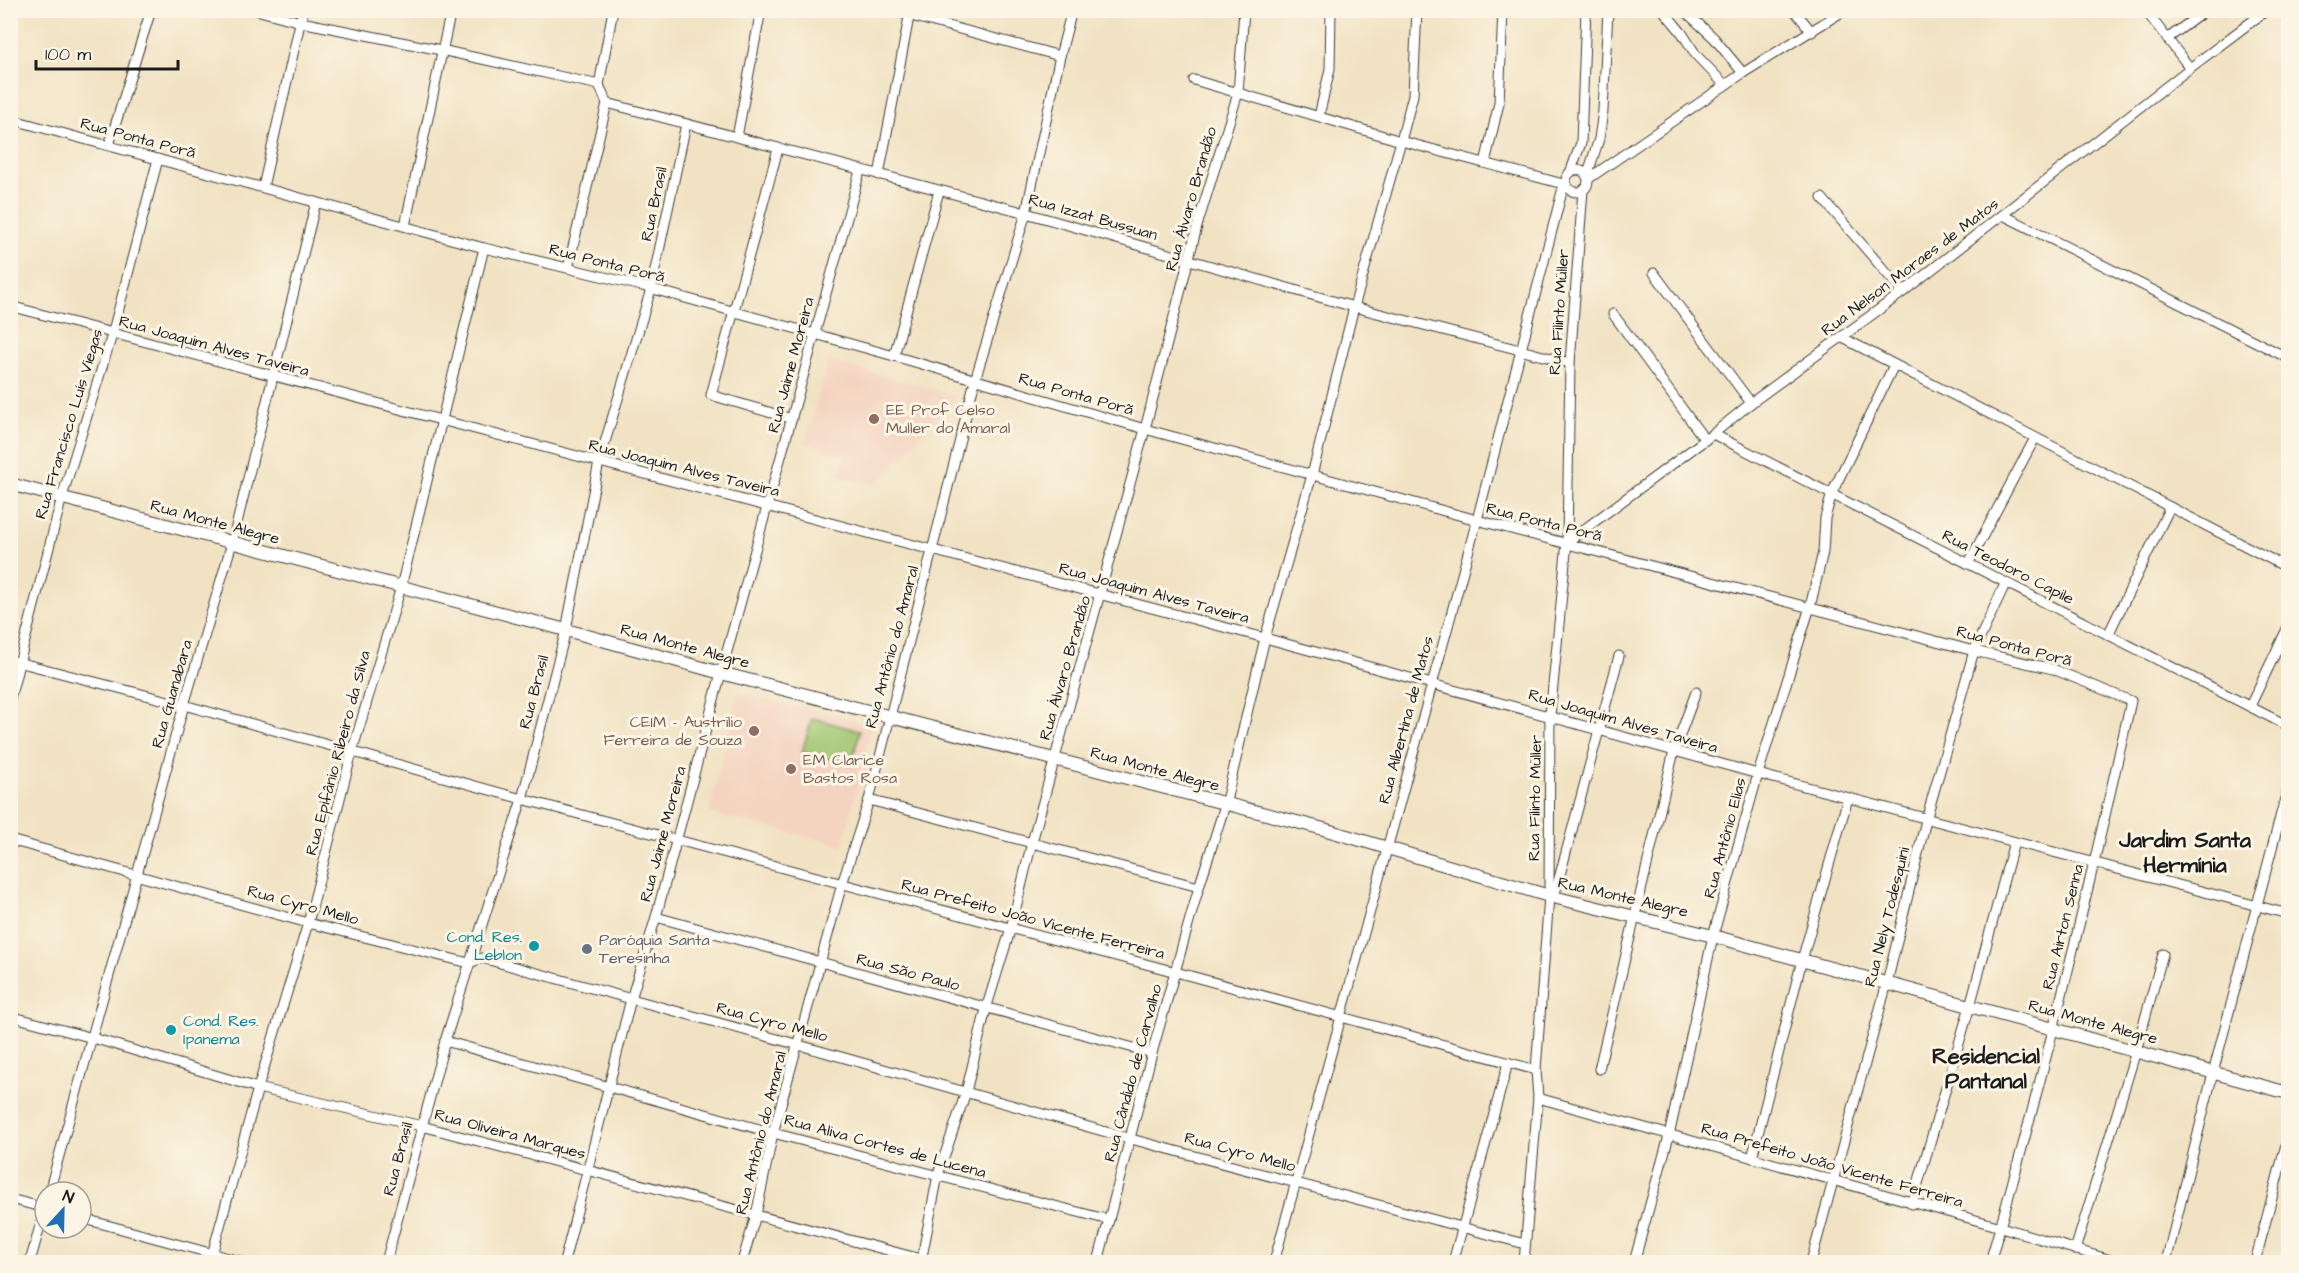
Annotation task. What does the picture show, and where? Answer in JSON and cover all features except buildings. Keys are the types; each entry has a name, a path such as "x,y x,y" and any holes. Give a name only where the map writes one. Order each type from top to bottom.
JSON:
{"street":[{"path":"109,145 151,10"},
{"path":"256,10 301,22 599,85"},
{"path":"263,187 303,10"},
{"path":"405,226 451,10"},
{"path":"568,268 607,103 599,85 613,10"},
{"path":"736,137 761,10"},
{"path":"889,10 910,13 1060,56"},
{"name":"Rua Antônio do Amaral","path":"742,1263 756,1215 773,1132 842,884 869,800 975,380 1026,213 1072,10"},
{"name":"Rua Álvaro Brandão","path":"921,1261 938,1175 966,1092 986,1009 1011,928 1032,842 1101,595 1188,261 1238,93 1244,10"},
{"path":"1319,116 1330,69 1331,10"},
{"name":"Rua Cândido de Carvalho","path":"1098,1263 1152,1053 1225,805 1265,638 1312,475 1354,307 1413,95 1417,10"},
{"path":"1485,163 1499,103 1503,10"},
{"path":"1566,184 1581,143 1586,10"},
{"path":"1194,80 1401,141 1566,184 1573,190 1583,190 1599,139 1602,120 1608,10"},
{"path":"1663,10 1696,55 1725,85"},
{"path":"1684,10 1714,38 1743,73"},
{"path":"1794,10 1812,32"},
{"path":"1588,177 1743,73 1845,10"},
{"path":"2145,10 2190,68"},
{"path":"2167,39 2206,10"},
{"name":"Rua Nelson Moraes de Matos","path":"1567,542 1903,292 2267,10"},
{"path":"879,175 910,13"},
{"name":"Rua Izzat Bussuan","path":"607,103 1026,213 1354,307 1570,363"},
{"name":"Rua Ponta Porã","path":"10,119 484,248 651,289 1477,520 1974,651 2053,669 2131,701"},
{"name":"Rua Brasil","path":"386,1263 445,1041 522,799 566,630 598,462 651,289 686,124"},
{"path":"778,148 711,394 792,419"},
{"name":"Rua Francisco Luís Viegas","path":"10,699 62,497 112,335 159,159"},
{"path":"1570,173 1577,170 1588,177"},
{"name":"Rua Jaime Moreira","path":"564,1263 632,999 860,171"},
{"name":"Rua Albertina de Matos","path":"1274,1263 1477,520 1566,184"},
{"name":"Rua Filinto Müller","path":"1524,1263 1538,1098 1536,1070 1551,896 1550,716 1567,542 1570,363 1583,190"},
{"path":"894,356 939,191"},
{"path":"1822,198 1903,292"},
{"name":"Rua Guanabara","path":"53,1180 184,705 232,543 316,202"},
{"path":"2003,215 2289,358"},
{"name":"Rua Epifânio Ribeiro da Silva","path":"211,1258 258,1088 308,923 352,752 401,587 484,248"},
{"path":"1654,273 1751,403"},
{"name":"Rua Joaquim Alves Taveira","path":"10,306 112,335 768,505 1432,683 1926,820 2289,914"},
{"path":"1613,314 1709,437"},
{"path":"1842,337 2289,568"},
{"name":"Rua Antônio Elias","path":"1634,1263 1669,1136 1713,936 1758,774 1810,607 1823,552 1825,518 1832,493 1894,365"},
{"name":"Rua Teodoro Capile","path":"1709,437 1832,493 2005,584 2289,726"},
{"path":"1968,564 2035,438"},
{"name":"Rua Monte Alegre","path":"10,484 721,673 1320,828 1551,896 1713,936 2289,1093"},
{"path":"2108,635 2170,507"},
{"name":"Rua Nely Todesquini","path":"1811,1263 1887,983 1926,820 1974,651 2005,584"},
{"path":"2250,706 2289,627"},
{"path":"1551,896 1619,656"},
{"name":"Rua Prefeito João Vicente Ferreira","path":"10,660 1536,1070"},
{"path":"1599,1069 1674,751 1696,692"},
{"name":"Rua Airton Senna","path":"1990,1263 2054,1029 2095,863 2131,701"},
{"path":"2166,1263 2212,1073 2289,787"},
{"path":"1752,1158 1802,960 1848,798"},
{"path":"869,800 1199,887"},
{"name":"Rua Cyro Mello","path":"10,840 308,923 469,963 482,958 799,1044 1131,1139 1525,1244"},
{"path":"1912,1204 1970,1006 2014,842"},
{"name":"Rua São Paulo","path":"656,917 1152,1053"},
{"path":"2075,1250 2163,954"},
{"name":"Rua Oliveira Marques","path":"10,1016 93,1038 258,1088 422,1126 932,1263"},
{"name":"Rua Aliva Cortes de Lucena","path":"445,1041 773,1132 1109,1220"},
{"path":"1453,1263 1508,1063"},
{"name":"Rua Prefeito João Vicente Ferreira","path":"1538,1098 2001,1227 2117,1263"},
{"path":"2255,1263 2289,1137"},
{"path":"10,1199 33,1205"},
{"path":"93,1222 211,1258 243,1263"},
{"path":"30,1263 36,1240"}],"shaded area":[{"name":"EE Prof Celso Muller do Amaral","path":"828,361 958,396 876,484 838,476 845,456 805,442"},
{"name":"EM Clarice Bastos Rosa","path":"738,693 872,725 843,845 709,813"}],"green space":[{"path":"812,718 860,731 851,765 802,752"}],"place":[{"name":"EE Prof Celso Muller do Amaral","path":"874,419"},
{"name":"CEIM - Austrilio Ferreira de Souza","path":"754,731"},
{"name":"EM Clarice Bastos Rosa","path":"791,769"},
{"name":"Cond. Res. Leblon","path":"534,946"},
{"name":"Paróquia Santa Teresinha","path":"587,949"},
{"name":"Cond. Res. Ipanema","path":"171,1030"}],"district":[{"name":"Jardim Santa Hermínia","path":"2185,852"},
{"name":"Residencial Pantanal","path":"1986,1068"}]}
